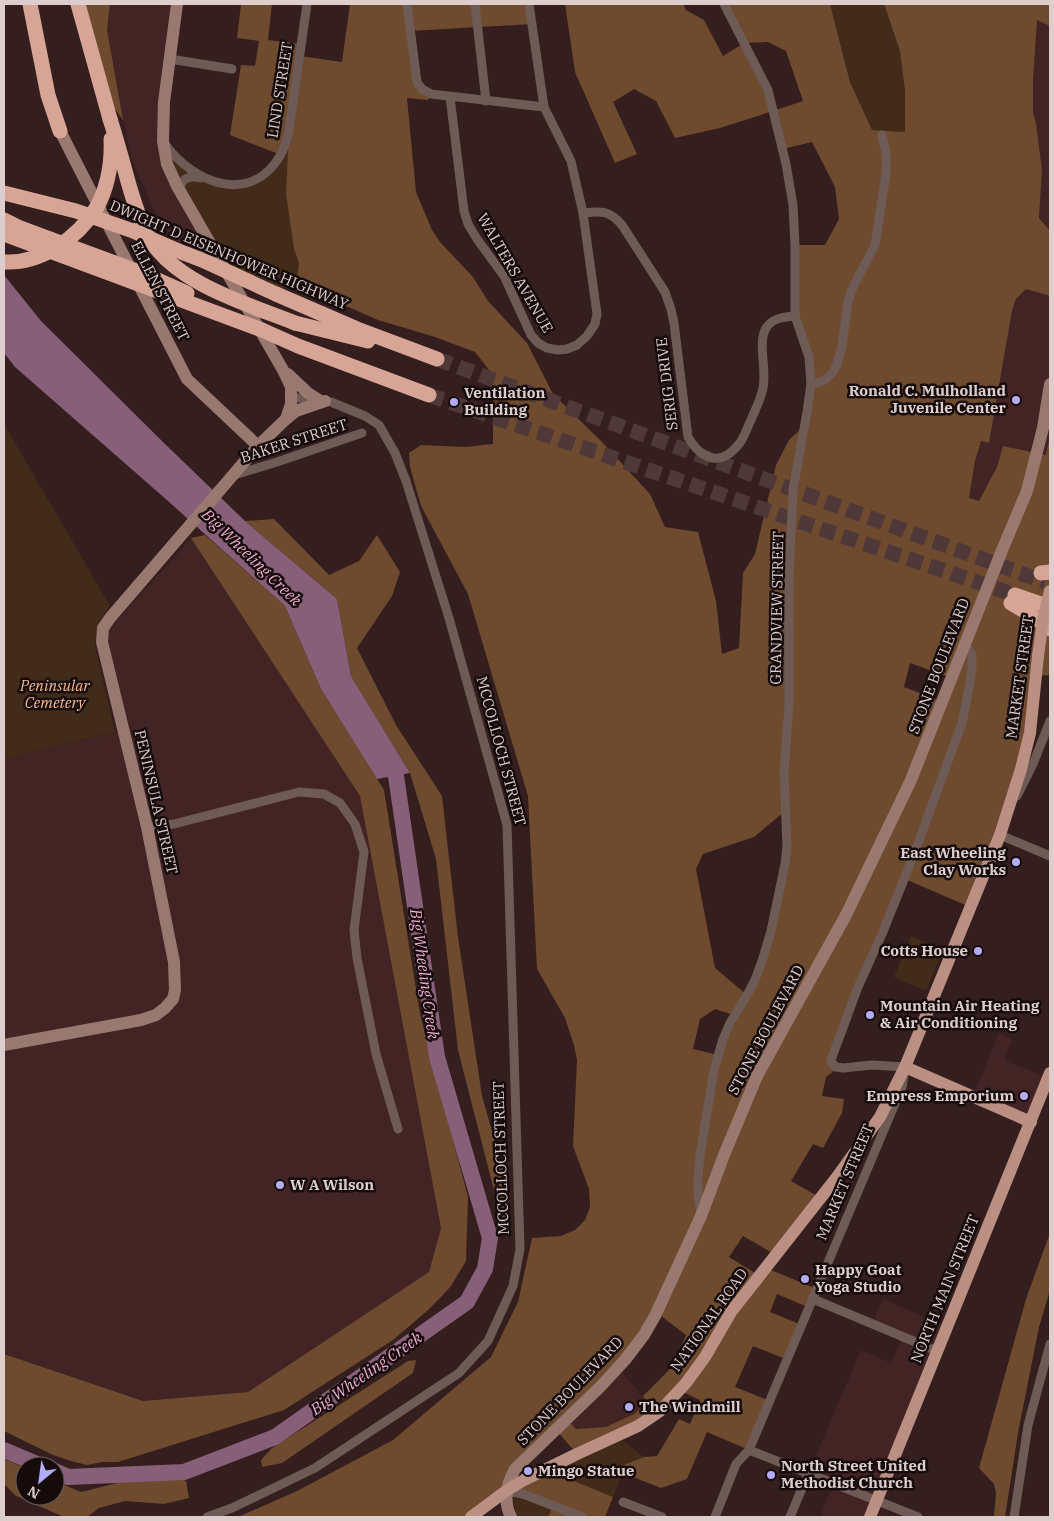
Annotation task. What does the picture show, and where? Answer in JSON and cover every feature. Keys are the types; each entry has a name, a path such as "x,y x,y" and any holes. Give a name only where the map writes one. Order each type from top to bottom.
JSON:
{"highway":[{"path":"4,262 34,257 52,250 74,235 97,206 104,191 112,152 110,119 78,4"},
{"path":"31,5 45,85 60,131"},
{"name":"DWIGHT D EISENHOWER HIGHWAY","path":"4,193 76,211 133,231 181,252 202,260 357,329 437,359 295,322 221,293 195,281 178,270 160,253 148,235 138,214 110,119"},
{"path":"4,220 151,277 204,300 298,346 428,394"},
{"path":"4,234 262,330"},
{"path":"1050,607 1013,599 1050,629"}],"main road":[{"name":"MARKET STREET","path":"905,1067 1002,830 1021,769 1030,733 1047,581"},
{"path":"905,1067 1031,1122"},
{"name":"NATIONAL ROAD","path":"471,1517 524,1480 638,1426 660,1412 700,1364 731,1312 866,1138 880,1117 905,1067"},
{"name":"NORTH MAIN STREET","path":"870,1517 1050,1073"}],"street":[{"path":"178,4 164,102 163,140 168,164 179,190 291,387 290,404 286,419"},
{"name":"LIND STREET","path":"179,190 182,181 190,176 208,179 224,185 236,185 255,180 264,174 281,155 289,130 307,4"},
{"path":"406,4 417,82 422,89 431,94 450,97 544,107"},
{"path":"475,4 486,101"},
{"name":"WALTERS AVENUE","path":"450,97 464,211 468,224 504,276 531,335 538,343 547,348 558,350 577,345 587,336 595,324 597,307 583,213 571,161 544,107 529,4"},
{"name":"GRANDVIEW STREET","path":"701,1216 698,1178 714,1070 723,1038 755,980 762,962 771,931 785,864 787,846 784,773 789,706 789,575 793,490 811,384 809,357 795,316 796,245 793,205 786,164 768,90 724,4"},
{"path":"170,59 232,69"},
{"name":"ELLEN STREET","path":"60,131 187,379 258,446"},
{"path":"811,384 826,379 833,372 837,364 842,346 850,294 875,245 886,174 886,153 882,135"},
{"name":"LIND STREET","path":"163,140 171,152 183,163 208,179"},
{"name":"SERIG DRIVE","path":"583,213 599,211 615,217 665,292 674,323 688,437 701,454 710,458 722,458 731,453 740,443 758,405 763,389 762,338 766,329 773,321 795,316"},
{"path":"283,370 308,393 322,401"},
{"name":"STONE BOULEVARD","path":"506,1491 515,1469 605,1382 625,1360 644,1335 656,1312 701,1216 757,1076 846,915 905,795 1027,491 1043,428 1050,384"},
{"name":"MCCOLLOCH STREET","path":"207,1517 232,1508 314,1468 459,1373 488,1341 513,1286 520,1249 507,825 449,618 406,481 395,453 379,425 365,416 350,409 322,401 291,397"},
{"name":"PENINSULA STREET","path":"4,1045 141,1020 156,1015 172,999 175,990 174,962 147,827 102,642 103,628 258,446 296,411 322,401"},
{"name":"BAKER STREET","path":"232,478 362,434"},
{"path":"905,1067 872,1065 843,1068 836,1067 831,1060 858,987 913,857 962,723 972,667 972,656 964,646"},
{"name":"MARKET STREET","path":"1002,830 1033,764 1050,721"},
{"path":"147,827 174,824 299,792 324,794 340,803 355,824 364,852 354,930 357,958 376,1054 398,1129"},
{"path":"1002,830 1050,856"},
{"name":"MARKET STREET","path":"715,1517 736,1464 749,1450 813,1299 902,1087 905,1067"},
{"path":"813,1299 937,1351"},
{"path":"1014,1517 1028,1425 1050,1344"},
{"path":"749,1450 918,1517"},
{"path":"790,1517 808,1474"},
{"path":"511,1517 506,1507 506,1491 523,1494 582,1517"},
{"path":"624,1502 662,1517"}],"shaded area":[{"path":"78,4 110,4 107,30 123,120 104,94"},
{"path":"110,4 177,4 163,141 230,273 181,252 153,208 133,162 123,120 107,30"},
{"path":"241,4 272,4 268,40 301,44 300,56 342,62 350,4 529,4 532,24 410,31 417,82 431,94 428,100 407,98 416,192 432,230 440,242 473,277 488,301 527,343 553,394 601,441 650,494 665,527 698,532 716,601 722,654 739,648 743,573 755,554 776,465 789,440 805,425 811,371 795,316 795,245 825,245 839,219 835,187 812,142 783,149 773,111 720,128 675,138 656,101 634,89 613,102 637,154 615,163 575,72 565,4 683,4 686,10 704,20 723,56 744,43 724,4 830,4 850,82 872,130 905,132 905,91 900,51 884,4 1050,4 1050,26 1037,20 1033,113 1042,170 1039,218 1050,231 1050,296 1026,289 1016,299 1012,311 989,443 981,441 975,461 969,498 979,501 997,467 1003,446 1046,455 1050,435 1050,591 1043,620 1050,629 1050,675 1035,676 1030,733 970,907 905,879 832,1055 838,1068 826,1077 822,1096 844,1099 842,1113 823,1148 813,1144 791,1181 821,1198 776,1255 743,1236 729,1257 760,1276 766,1268 817,1289 810,1308 777,1294 770,1312 802,1325 788,1360 753,1346 735,1387 770,1401 749,1450 707,1432 687,1479 661,1488 623,1473 621,1466 644,1457 657,1456 679,1419 690,1424 700,1400 679,1390 660,1411 577,1454 556,1430 515,1469 506,1490 545,1469 613,1497 605,1517 548,1517 552,1508 506,1491 471,1517 238,1517 297,1491 393,1440 491,1357 518,1302 532,1238 561,1236 575,1230 585,1220 590,1207 589,1189 573,1146 577,1060 574,1045 565,1018 537,969 528,796 468,594 421,506 410,467 409,453 421,445 465,447 493,444 493,375 475,352 435,337 378,320 312,291 297,277 299,263 294,249 286,193 289,133 281,155 230,135 241,65 255,66 259,41 237,38","holes":["768,42 786,51 803,101 773,111 745,43","910,663 952,678 943,702 904,687","784,812 785,864 755,980 747,995 715,968 696,869 703,854 754,837","715,1009 734,1015 718,1055 693,1049 700,1019","656,1312 686,1335 674,1365 643,1396 647,1401 634,1414 606,1427 576,1429 567,1419 644,1335"]},
{"path":"1050,4 1050,231 1039,218 1042,170 1033,113 1033,80 1037,16"},
{"path":"1026,289 1050,296 1050,571 969,499 975,461 981,441 989,442 1012,311 1017,298"},
{"path":"274,519 329,575 359,561 377,535 400,572 392,596 357,648 396,725 442,796 458,937 482,1096 510,1195 506,1226 498,1206 458,1050 436,859 410,773 351,676 337,599 245,521"},
{"path":"205,535 285,606 321,689 384,790 420,1014 468,1197 466,1261 451,1286 440,1298 393,1340 284,1410 118,1462 102,1462 87,1465 65,1459 65,1456 53,1455 4,1431 4,1354 143,1401 248,1392 429,1272 441,1228 360,796 191,538"},
{"path":"191,538 360,796 441,1227 429,1272 248,1392 143,1401 4,1354 4,759 129,729 106,633"},
{"path":"999,1033 1012,1039 1004,1060 1048,1078 1031,1122 973,1096"},
{"path":"1050,1233 1050,1290 1039,1327 1018,1433 1005,1517 994,1517 996,1493 994,1484 979,1468 1026,1299"},
{"path":"883,1299 947,1327 870,1517 820,1517 833,1484 808,1474 861,1350 891,1363 903,1336 872,1323"},
{"path":"416,1360 413,1373 282,1463 262,1467 261,1460 272,1448 408,1361"},
{"path":"618,1368 647,1401 634,1414 606,1427 576,1429 567,1419"},
{"path":"4,1459 15,1464 15,1495 4,1484"},
{"path":"179,1478 186,1481 189,1498 164,1504 125,1501 99,1508 87,1517 64,1517 39,1506 65,1506 65,1485 81,1492 125,1481"}],"green space":[{"path":"830,4 884,4 900,51 905,91 905,132 872,130 850,82"},
{"path":"289,130 294,249 299,263 297,277 276,294 230,273 177,186 171,152 202,176 246,183 275,163"},
{"name":"Peninsular Cemetery","path":"4,424 110,606 99,621 95,646 115,732 4,759"},
{"path":"911,936 943,950 926,991 894,977"},
{"path":"617,1436 644,1457 621,1466 623,1473 613,1497 545,1469"},
{"path":"518,1496 552,1508 548,1517 518,1517 512,1500"}],"water":[{"path":"4,275 41,321 165,444 245,521 337,599 351,676 410,773 377,779 321,689 285,606 15,367 4,353"}],"waterway":[{"name":"Big Wheeling Creek","path":"65,1476 184,1472 275,1437 467,1302 485,1269 490,1238 437,1057 395,769 388,756"},
{"name":"Big Wheeling Creek","path":"4,1450 18,1456"}],"tunnel":[{"path":"437,359 1045,582"},
{"path":"429,395 1015,595"}],"place":[{"name":"Ronald C. Mulholland Juvenile Center","path":"1016,400"},
{"name":"Ventilation Building","path":"454,402"},
{"name":"East Wheeling Clay Works","path":"1016,862"},
{"name":"Cotts House","path":"978,951"},
{"name":"Mountain Air Heating & Air Conditioning","path":"870,1015"},
{"name":"Empress Emporium","path":"1024,1096"},
{"name":"W A Wilson","path":"280,1185"},
{"name":"Happy Goat Yoga Studio","path":"805,1279"},
{"name":"The Windmill","path":"629,1407"},
{"name":"Mingo Statue","path":"528,1471"},
{"name":"North Street United Methodist Church","path":"771,1475"}]}
